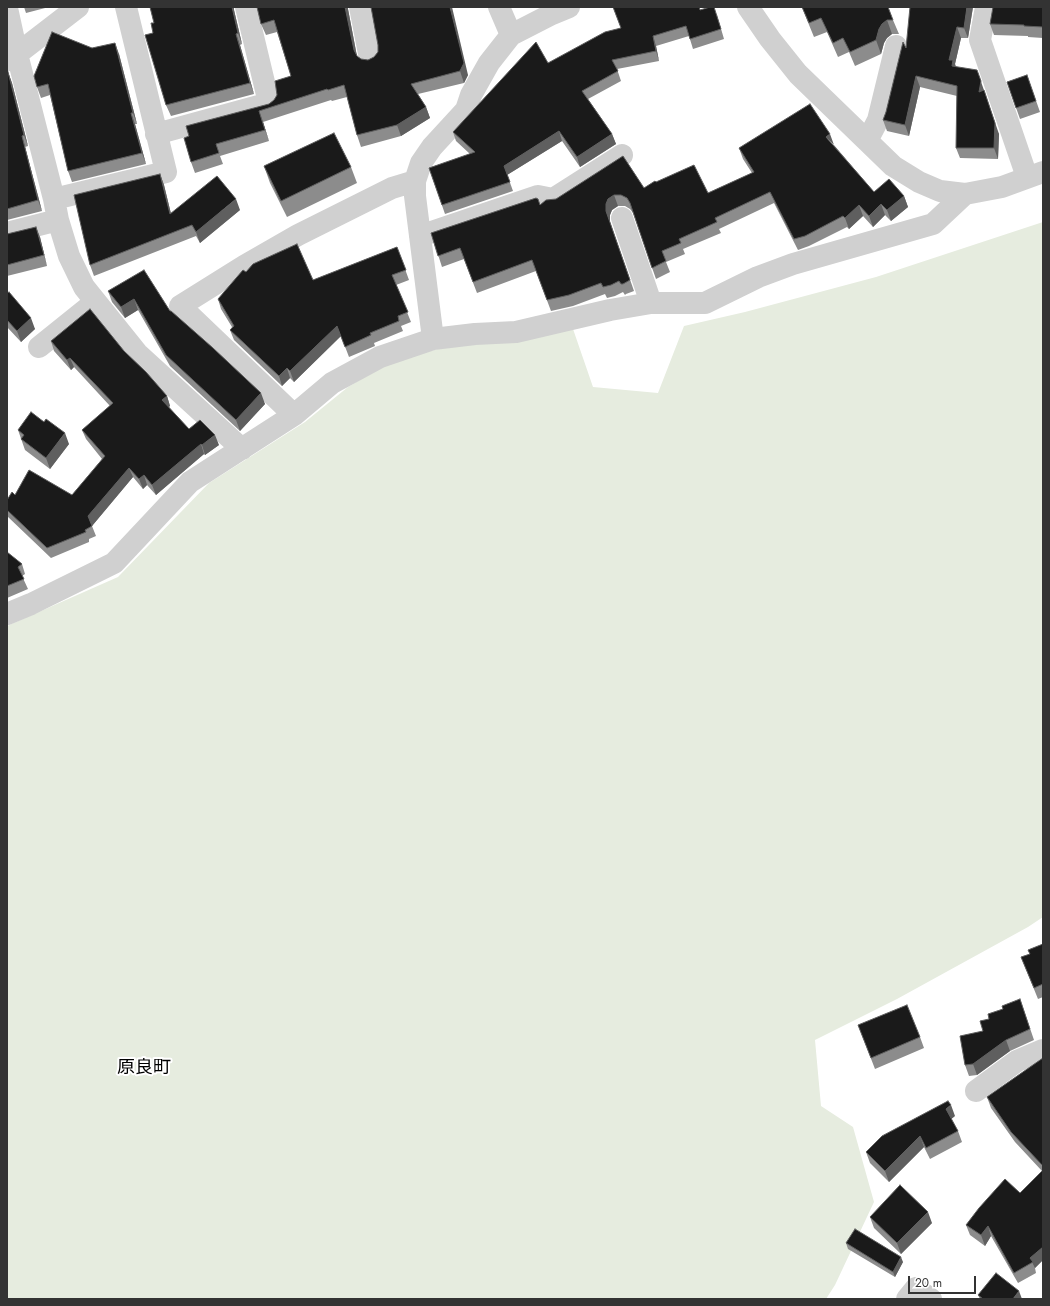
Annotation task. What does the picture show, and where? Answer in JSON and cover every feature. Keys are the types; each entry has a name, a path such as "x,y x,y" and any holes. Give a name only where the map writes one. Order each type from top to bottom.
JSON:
{"street":[{"path":"12,57 78,7"},
{"path":"54,199 166,172 126,7"},
{"path":"156,134 269,104 246,7"},
{"path":"360,7 370,59"},
{"path":"499,7 511,35"},
{"path":"433,339 415,196 415,181 421,163 432,148 466,110 471,95 489,62 511,35 569,7"},
{"path":"748,7 770,39 798,74 893,166 919,182 940,191 965,194 1002,187 1035,175 980,40 986,7"},
{"path":"7,8 12,57 54,199 58,220 69,256 84,287 137,353 242,448"},
{"path":"867,141 878,120 896,46"},
{"path":"420,236 538,196 554,199 622,155"},
{"path":"294,415 180,306 244,266 298,235 392,188 415,181"},
{"path":"7,614 31,604 114,563 190,482 294,415 332,383 380,357 433,339 475,334 516,332 610,310 651,303 705,302 758,277 793,264 933,224 965,194"},
{"path":"622,218 651,303"},
{"path":"7,233 58,220"},
{"path":"39,347 95,302"},
{"path":"976,1091 1017,1061 1043,1050"},
{"path":"907,1299 916,1288 931,1299"}],"shaded area":[{"path":"1043,222 1043,917 1028,927 897,999 815,1040 821,1106 853,1127 874,1202 835,1285 826,1299 7,1299 7,626 118,577 209,483 305,422 348,387 390,362 449,346 573,329 593,387 658,393 684,326 745,312 876,277"}],"building":[{"path":"150,7 232,7 238,33 236,34 250,83 166,105 145,35 153,33 151,23 154,23"},
{"path":"257,7 345,7 354,50 357,56 361,59 368,60 374,57 378,52 371,7 450,7 464,63 460,71 411,84 426,107 397,125 357,135 344,85 259,111 265,130 216,144 219,153 191,162 184,138 189,136 186,126 269,104 277,95 275,81 291,76 274,20 261,24"},
{"path":"613,7 699,7 700,10 714,7 721,29 690,39 686,26 653,36 656,51 612,60 618,71 582,91 612,134 577,157 559,131 504,166 510,182 442,205 429,168 475,152 453,132 536,42 548,63 605,32 621,28"},
{"path":"802,7 888,7 893,20 887,20 882,24 876,40 850,52 843,38 833,43 821,18 809,23"},
{"path":"910,7 967,7 964,28 957,27 949,60 953,60 952,66 977,70 981,81 979,92 984,90 995,123 994,148 956,148 957,86 916,76 905,125 883,120 903,42 906,48"},
{"path":"993,7 1043,7 1043,27 990,24"},
{"path":"52,32 92,48 115,43 142,153 68,171 48,84 37,87 34,76"},
{"path":"8,72 24,135 22,136 38,200 7,209 7,73"},
{"path":"1027,75 1036,101 1016,108 1007,82"},
{"path":"810,104 830,134 826,137 874,192 889,179 904,196 887,210 881,204 869,216 859,205 845,218 843,216 805,236 794,239 770,192 715,218 717,222 679,239 681,243 662,251 666,261 652,268 630,203 627,198 621,195 614,195 608,199 606,211 630,280 623,284 619,281 603,287 601,283 569,295 547,300 532,260 473,282 460,248 438,256 431,233 536,198 538,199 540,205 546,200 556,199 623,156 644,188 655,181 656,182 694,165 708,193 754,172 739,148"},
{"path":"334,133 351,167 281,201 264,166"},
{"path":"160,174 170,214 217,176 236,199 196,232 192,225 90,265 74,195"},
{"path":"36,227 44,255 7,265 7,234"},
{"path":"297,244 313,280 397,247 406,270 392,275 408,312 398,316 399,321 370,333 371,335 345,347 337,326 290,371 287,368 279,376 230,330 234,326 218,299 243,270 246,272 253,264"},
{"path":"144,270 170,311 213,348 261,393 236,420 166,355 134,299 121,307 108,291"},
{"path":"9,292 31,318 17,331 7,320 7,294"},
{"path":"90,309 124,351 146,372 167,396 162,400 189,429 200,420 215,435 202,445 201,444 152,485 144,475 139,479 129,468 88,516 92,526 85,530 86,532 47,548 7,510 7,500 12,492 15,495 29,470 72,495 105,456 82,430 113,403 70,358 67,360 51,341"},
{"path":"31,412 44,422 46,419 65,433 46,458 21,439 24,435 18,430"},
{"path":"7,552 22,564 18,567 24,579 7,586"},
{"path":"1043,944 1043,984 1034,988 1021,957 1030,954 1028,950"},
{"path":"1020,999 1030,1029 1006,1040 973,1064 965,1065 960,1036 983,1031 980,1021 989,1019 988,1014 1003,1009 1002,1006"},
{"path":"907,1005 920,1037 871,1058 858,1025"},
{"path":"1043,1058 1043,1166 1011,1132 987,1097"},
{"path":"948,1101 951,1105 946,1109 958,1131 926,1148 920,1136 885,1171 866,1152 882,1136"},
{"path":"1043,1170 1043,1247 1030,1258 1033,1262 1014,1273 988,1226 981,1235 966,1225 1005,1179 1020,1193"},
{"path":"900,1185 928,1212 897,1243 870,1217"},
{"path":"855,1229 901,1257 893,1272 846,1243"},
{"path":"996,1273 1019,1291 1013,1299 983,1299 978,1295"}],"district":[{"name":"原良町","path":"144,1069"}]}
